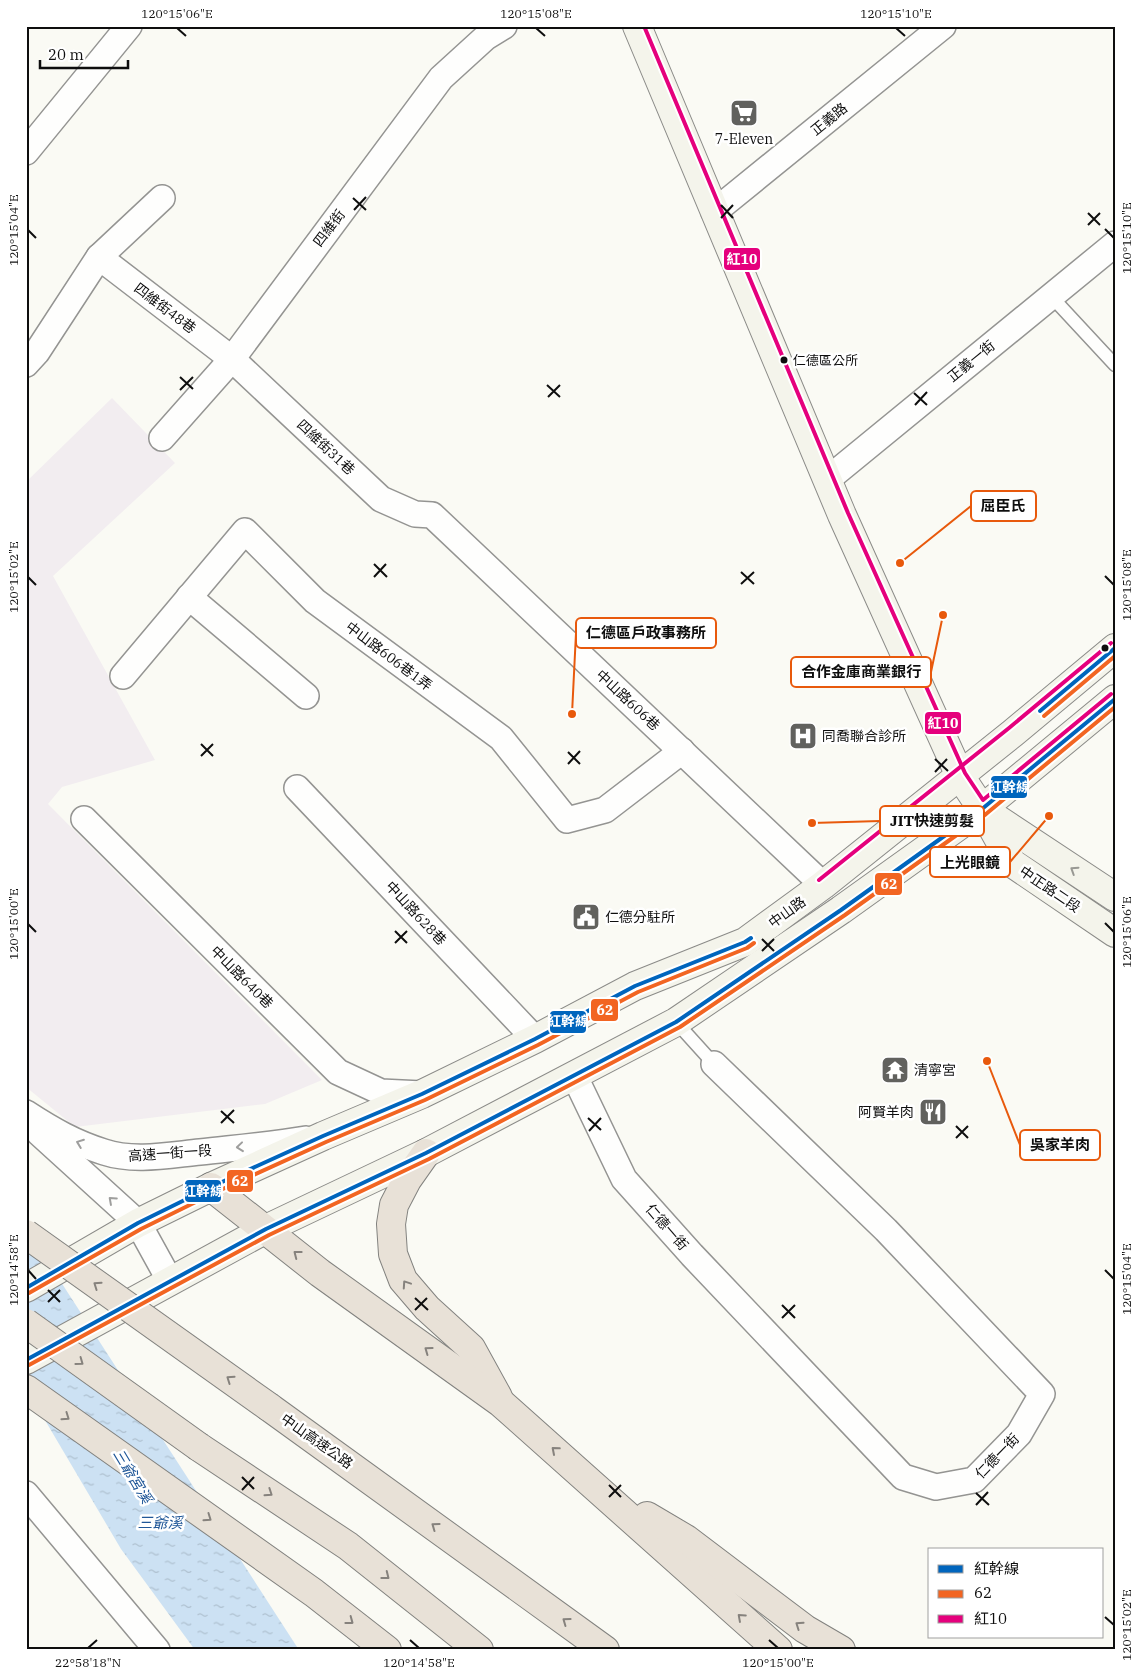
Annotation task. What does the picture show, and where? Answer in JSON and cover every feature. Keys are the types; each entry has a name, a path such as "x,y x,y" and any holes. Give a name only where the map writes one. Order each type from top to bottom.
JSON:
{"highway":[{"path":"426,1152 407,1180 394,1205 391,1224 393,1254 403,1280 411,1291 471,1348 501,1403"},
{"path":"211,1187 320,1273 501,1403 778,1650"},
{"name":"中山高速公路","path":"26,1234 606,1650"},
{"path":"26,1323 200,1447 348,1546 479,1650"},
{"path":"26,1389 314,1593 387,1650"},
{"path":"587,1479 686,1539 805,1629 841,1650"}],"main road":[{"name":"中正路二段","path":"637,26 828,479 960,776 982,809 1012,863 1115,933"},
{"name":"中山路","path":"26,1288 138,1223 211,1187 422,1094 535,1039 636,986 745,942 823,885 960,776 1115,648"},
{"name":"中山路","path":"26,1360 266,1229 426,1152 676,1022 841,910 982,809 1115,699"},
{"name":"中正路二段","path":"982,809 1115,897"}],"street":[{"path":"26,152 129,26"},
{"name":"正義路","path":"714,212 943,26"},
{"name":"四維街","path":"162,438 232,359 441,78 488,30"},
{"path":"30,354 99,257 162,198"},
{"name":"正義一街","path":"828,479 1050,295 1115,244"},
{"name":"四維街48巷","path":"99,257 232,359"},
{"name":"四維街31巷","path":"232,359 382,499 415,514 432,515"},
{"name":"中山路606巷","path":"432,515 823,885"},
{"name":"中山路606巷1弄","path":"123,676 245,531 314,601 501,738 567,820 606,810 682,751"},
{"path":"189,597 306,696"},
{"name":"中山路628巷","path":"297,788 535,1039"},
{"name":"中山路640巷","path":"84,819 338,1072 381,1092 422,1094"},
{"name":"仁德一街","path":"574,1075 624,1179 692,1255 902,1477 936,1486 974,1480 1019,1434 1042,1394 886,1230 714,1064"},
{"name":"高速一街一段","path":"26,1113 60,1135 105,1153 122,1156 158,1156 189,1153 268,1145 323,1136"},
{"path":"26,1122 138,1223 170,1281"},
{"path":"26,1494 157,1650"}],"lane":[{"path":"1050,295 1115,365"},
{"name":"仁德一街","path":"676,1022 714,1064"}],"shaded area":[{"path":"112,398 175,463 53,576 155,760 62,787 48,804 322,1080 265,1104 75,1127 26,1087 26,482"}],"water":[{"name":"三爺溪","path":"26,1228 299,1650 195,1650 121,1549 26,1388"}],"transit line":[{"name":"紅10","path":"644,26 848,513 965,773 983,800 1111,694"},
{"name":"紅10","path":"819,880 1009,728 1111,643"},
{"name":"紅幹線","path":"1040,711 1115,648"},
{"name":"62","path":"1044,716 1115,656"},
{"name":"紅幹線","path":"26,1360 266,1229 426,1153 676,1022 841,910 982,809 1115,699"},
{"name":"62","path":"29,1365 269,1235 429,1159 680,1027 845,915 986,814 1115,707"},
{"name":"紅幹線","path":"26,1288 138,1223 211,1187 422,1094 535,1039 635,986 751,938"},
{"name":"62","path":"29,1293 141,1229 214,1193 425,1100 538,1045 638,992 747,948 754,943"}],"place":[{"name":"7-Eleven","path":"744,113"},
{"name":"仁德區公所","path":"784,360"},
{"name":"屈臣氏","path":"900,563"},
{"name":"合作金庫商業銀行","path":"943,615"},
{"name":"仁德區戶政事務所","path":"572,714"},
{"name":"同喬聯合診所","path":"803,736"},
{"name":"上光眼鏡","path":"1049,816"},
{"name":"JIT快速剪髮","path":"812,823"},
{"name":"仁德分駐所","path":"586,917"},
{"name":"吳家羊肉","path":"987,1061"},
{"name":"清寧宮","path":"895,1070"},
{"name":"阿賢羊肉","path":"933,1112"}],"water label":[{"name":"三爺宮溪","path":"133,1476"}]}
